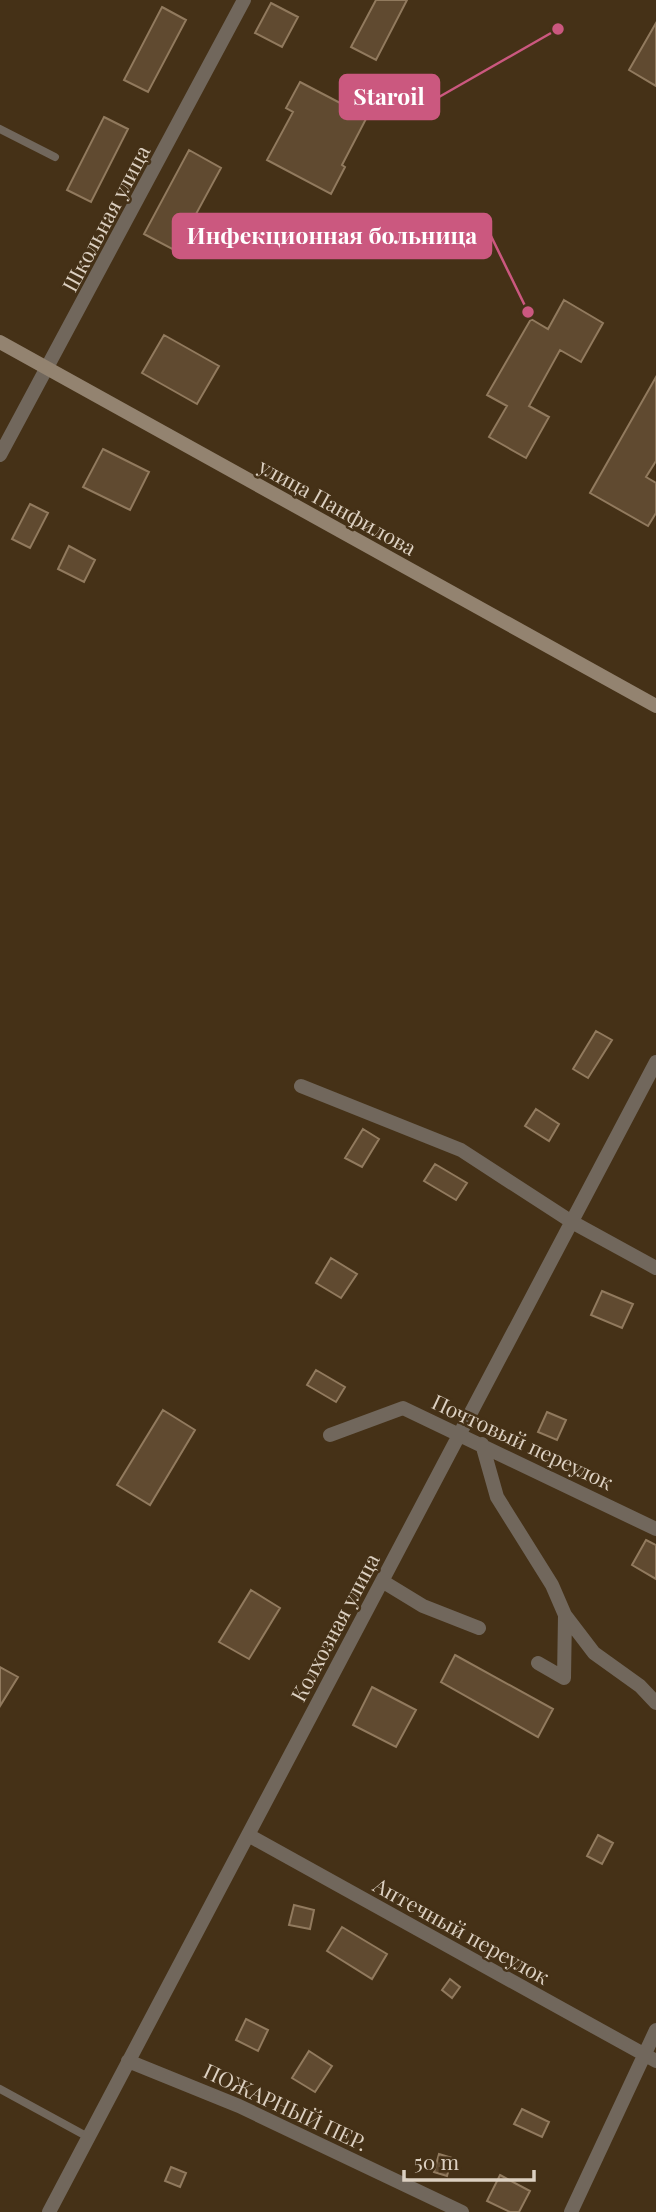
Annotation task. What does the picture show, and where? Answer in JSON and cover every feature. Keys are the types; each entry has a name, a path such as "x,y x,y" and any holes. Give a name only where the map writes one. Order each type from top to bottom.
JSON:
{"street":[{"name":"Школьная улица","path":"0,454 244,0"},
{"name":"улица Панфилова","path":"0,342 656,706"},
{"name":"Колхозная улица","path":"49,2212 656,1062"},
{"path":"301,1086 461,1150 572,1222 656,1268"},
{"name":"Почтовый переулок","path":"330,1435 403,1408 656,1529"},
{"path":"482,1444 497,1496 552,1586 565,1615 594,1653 640,1685 656,1703"},
{"path":"382,1581 423,1606 479,1628"},
{"path":"538,1662 564,1678 565,1615"},
{"name":"Аптечный переулок","path":"248,1835 650,2058"},
{"path":"571,2212 650,2058 656,2029"},
{"name":"ПОЖАРНЫЙ ПЕР.","path":"128,2062 239,2106 463,2212"}],"lane":[{"path":"0,129 55,157"},
{"path":"0,2089 88,2137"}],"building":[{"path":"376,0 407,0 376,60 351,47"},
{"path":"271,3 298,17 282,47 255,33"},
{"path":"162,7 186,20 148,92 124,80"},
{"path":"656,23 656,86 629,70"},
{"path":"300,82 367,117 342,165 345,167 331,194 267,160 293,112 286,108"},
{"path":"104,117 128,129 91,202 67,190"},
{"path":"189,150 221,168 176,251 144,234"},
{"path":"564,300 603,323 581,362 560,350 529,406 549,417 526,458 489,437 507,406 487,395 531,319 548,329"},
{"path":"164,335 219,366 197,404 142,373"},
{"path":"656,377 656,461 646,477 656,483 656,513 648,526 590,493"},
{"path":"103,449 149,472 130,510 83,487"},
{"path":"30,504 48,513 30,548 12,539"},
{"path":"69,546 95,560 84,582 58,569"},
{"path":"596,1031 612,1040 588,1078 573,1069"},
{"path":"536,1109 559,1124 549,1141 525,1126"},
{"path":"363,1129 379,1139 362,1167 345,1158"},
{"path":"435,1164 467,1183 456,1200 424,1181"},
{"path":"331,1258 357,1274 341,1298 316,1283"},
{"path":"602,1291 633,1304 622,1328 591,1315"},
{"path":"316,1370 345,1387 336,1402 307,1385"},
{"path":"163,1410 195,1430 150,1505 117,1485"},
{"path":"547,1412 566,1420 557,1440 538,1432"},
{"path":"646,1540 656,1545 656,1579 632,1565"},
{"path":"251,1590 280,1608 249,1659 219,1642"},
{"path":"455,1655 553,1709 538,1737 441,1682"},
{"path":"0,1667 18,1677 0,1706"},
{"path":"372,1687 416,1710 396,1747 353,1725"},
{"path":"598,1835 613,1843 602,1864 587,1856"},
{"path":"294,1905 314,1910 310,1929 289,1925"},
{"path":"342,1927 387,1954 372,1979 327,1951"},
{"path":"450,1979 460,1987 452,1998 442,1990"},
{"path":"246,2019 268,2030 258,2051 236,2040"},
{"path":"309,2051 332,2066 315,2092 292,2078"},
{"path":"522,2109 549,2122 542,2137 514,2124"},
{"path":"439,2154 452,2158 447,2176 434,2172"},
{"path":"171,2167 186,2173 180,2187 165,2181"},
{"path":"500,2175 530,2191 519,2212 510,2212 487,2201"}],"place":[{"name":"Staroil","path":"558,29"},
{"name":"Инфекционная больница","path":"528,312"}]}
